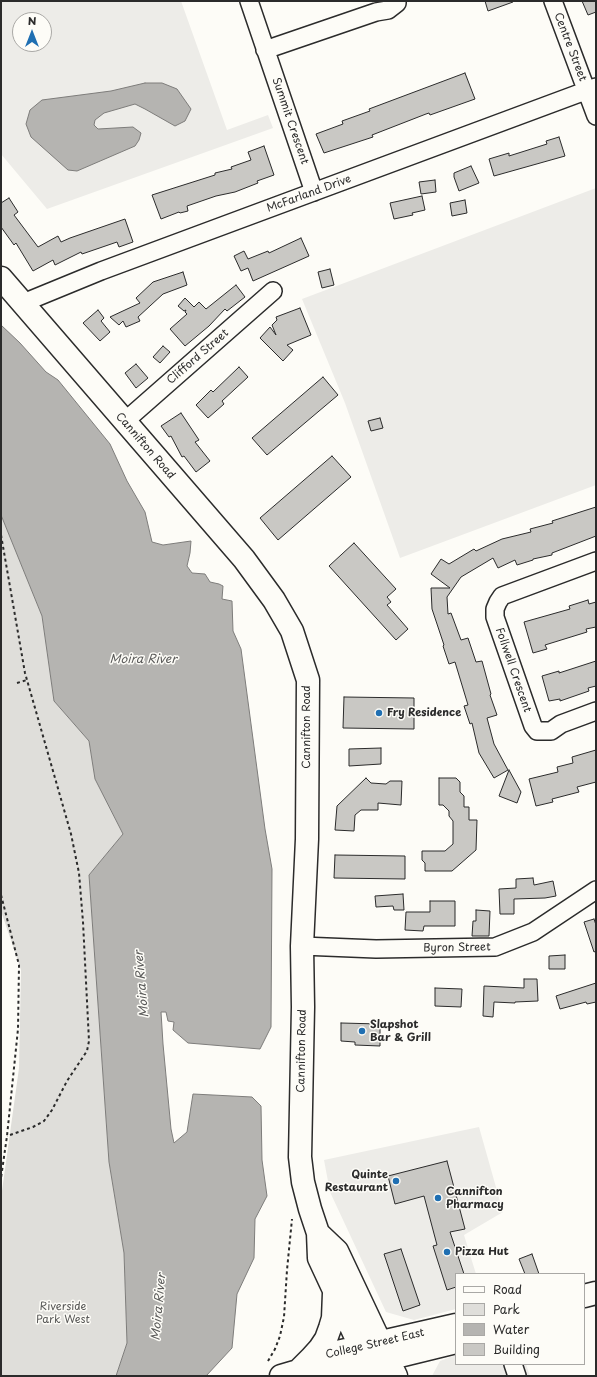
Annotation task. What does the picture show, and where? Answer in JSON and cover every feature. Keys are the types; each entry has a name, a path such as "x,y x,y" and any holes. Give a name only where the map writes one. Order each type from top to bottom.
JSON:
{"main road":[{"name":"Cannifton Road","path":"1,278 244,560 274,600 292,632 308,680 307,839 302,946 303,1007 300,1157 303,1182 318,1233 319,1258 334,1292 378,1361"},
{"name":"Cannifton Road","path":"318,1233 337,1252 378,1361"},
{"path":"296,1371 320,1348 326,1339 333,1318 334,1292"},
{"path":"585,1296 596,1293"},
{"name":"College Street East","path":"378,1361 455,1325"},
{"name":"College Street East","path":"296,1371 378,1361 455,1342"}],"street":[{"name":"Summit Crescent","path":"249,1 314,192"},
{"path":"265,50 376,12 388,10 397,3 397,1"},
{"name":"Centre Street","path":"552,1 591,88 596,116"},
{"name":"McFarland Drive","path":"23,303 101,271 591,88"},
{"name":"Clifford Street","path":"124,422 273,291"},
{"name":"Follwell Crescent","path":"596,561 502,596 495,609 495,618 532,726 537,731 551,731 560,724 596,711"},
{"name":"Byron Street","path":"302,946 376,949 495,947 534,932 596,890"},
{"path":"513,1365 518,1376"}],"path":[{"path":"1,535 25,672 71,834 79,873 89,1041 87,1051 67,1081 52,1110 44,1120 33,1127 7,1136"},
{"path":"18,683 27,680"},
{"path":"1,895 19,965 18,1029 7,1136 1,1178"},
{"path":"292,1219 284,1317 280,1336 275,1349 296,1371"}],"shaded area":[{"path":"1,1 181,1 227,130 268,115 273,128 47,209 1,154"},
{"path":"596,188 596,485 400,558 345,403 302,299"},
{"path":"479,1127 503,1212 464,1235 476,1273 455,1273 455,1309 414,1320 386,1312 330,1192 324,1160"},
{"path":"455,1355 455,1365 526,1365 530,1376 432,1376 440,1361"}],"green space":[{"name":"Riverside Park West","path":"1,515 42,616 54,701 89,741 95,779 123,834 89,875 109,1162 124,1253 127,1343 116,1376 1,1376 1,1198 19,1068 21,970 1,911"}],"water":[{"path":"145,83 162,83 177,89 191,109 185,121 175,126 135,104 104,113 95,120 94,125 98,129 133,127 141,133 139,140 135,146 77,171 68,170 31,137 26,124 30,110 42,100 111,91"},
{"name":"Moira River","path":"1,325 20,343 46,372 58,380 110,444 127,481 145,512 152,542 163,545 191,541 187,566 192,573 205,574 210,582 223,586 222,599 232,601 233,631 241,649 265,829 272,869 271,1027 260,1049 188,1043 173,1030 174,1022 168,1021 166,1012 161,1012 171,1129 174,1143 187,1132 193,1094 252,1097 261,1106 262,1160 267,1196 255,1219 254,1258 237,1294 232,1348 206,1376 116,1376 127,1343 124,1253 109,1162 89,875 123,834 95,779 89,741 54,701 42,616 1,515"}],"building":[{"path":"485,1 513,1 513,2 488,11"},
{"path":"582,1 596,1 596,12 588,15"},
{"path":"465,73 475,99 430,115 429,113 426,114 372,135 373,137 324,153 316,134 343,124 342,121 370,111 369,109"},
{"path":"559,137 565,156 494,176 489,159 509,153 509,156 547,144 546,141"},
{"path":"264,146 274,175 257,181 258,183 235,192 216,196 187,206 188,211 179,212 161,219 152,195 215,175 215,173 232,169 231,167 251,160 248,152"},
{"path":"471,166 479,183 459,191 454,173"},
{"path":"435,180 436,192 421,194 419,182"},
{"path":"422,196 425,210 412,213 413,215 394,219 390,203"},
{"path":"9,198 18,212 14,215 38,247 58,236 61,242 125,219 133,242 119,247 117,242 82,254 81,252 55,265 53,260 33,271 16,243 14,245 1,227 1,203"},
{"path":"465,200 467,213 452,216 450,203"},
{"path":"301,238 309,256 253,281 248,268 241,271 234,256 244,251 248,259 268,251 269,253"},
{"path":"330,269 334,285 322,288 318,272"},
{"path":"183,272 187,285 163,294 138,317 140,321 126,327 123,321 119,325 110,317 140,303 136,298 153,282"},
{"path":"236,285 245,297 227,311 225,309 209,326 185,346 170,329 187,314 185,312 186,310 184,311 178,306 185,298 194,307 199,302 206,309"},
{"path":"300,308 311,335 287,345 293,350 283,361 260,338 270,327 276,335 272,325 277,320 276,317"},
{"path":"98,310 104,318 101,321 110,332 100,341 83,323"},
{"path":"163,346 170,352 160,363 153,357"},
{"path":"136,364 148,378 136,388 125,373"},
{"path":"239,367 248,377 222,401 224,404 208,418 196,405 211,390 213,392"},
{"path":"323,377 338,395 267,455 252,438"},
{"path":"181,413 199,440 195,442 210,461 196,472 184,456 182,457 171,436 169,437 161,426"},
{"path":"380,418 383,428 371,431 368,421"},
{"path":"332,456 351,477 278,540 260,518"},
{"path":"596,507 596,536 552,553 552,555 533,559 517,565 515,560 498,568 493,558 461,577 447,597 448,614 451,613 461,640 468,638 476,662 482,661 491,694 490,695 497,715 487,718 494,744 508,770 494,778 479,753 472,723 470,724 464,706 468,705 455,662 449,664 432,609 431,588 450,588 431,574 441,559 449,564 474,549 476,551 502,539 531,532 530,529 553,523 552,521"},
{"path":"354,543 396,589 387,597 391,602 387,605 408,629 396,640 329,566"},
{"path":"588,600 589,604 596,602 596,627 586,629 587,632 545,645 547,649 533,653 524,622 570,609 569,606"},
{"path":"596,661 596,686 588,688 589,691 560,701 560,699 549,701 542,676 559,671 559,673"},
{"name":"Fry Residence","path":"344,697 414,698 414,729 343,728"},
{"path":"381,748 381,764 349,766 349,749"},
{"path":"596,750 596,782 577,787 579,792 552,799 553,802 536,806 529,779 558,772 557,767 573,763 572,757"},
{"path":"509,770 521,792 517,803 499,796"},
{"path":"366,778 371,783 386,784 390,781 402,781 401,805 378,803 378,810 361,810 355,815 354,831 335,830 337,806"},
{"path":"439,778 456,778 460,782 460,792 464,796 464,807 469,807 469,820 477,820 476,850 452,871 425,871 425,863 422,860 422,851 445,851 453,844 453,821 449,816 449,811 443,805 439,805"},
{"path":"335,855 405,856 405,879 334,878"},
{"path":"533,878 534,885 553,881 556,896 545,898 514,899 514,914 500,914 499,889 516,888 516,879"},
{"path":"403,894 404,910 394,910 393,906 376,907 375,896"},
{"path":"430,901 455,901 455,926 424,926 423,931 405,930 406,912 430,912"},
{"path":"476,910 490,911 489,936 472,936 473,921 476,921"},
{"path":"594,919 596,925 596,951 594,952 584,922"},
{"path":"565,955 565,969 549,969 549,956"},
{"path":"524,979 537,979 538,1001 515,1003 494,1002 493,1017 483,1016 484,986 524,988"},
{"path":"596,983 596,1002 587,1004 586,1002 560,1009 556,996"},
{"path":"435,988 462,989 461,1007 435,1006"},
{"path":"341,1023 380,1024 380,1046 355,1045 355,1042 341,1041"},
{"path":"447,1161 465,1229 450,1232 464,1273 455,1273 455,1287 447,1290 433,1246 437,1245 424,1196 395,1204 388,1176"},
{"path":"401,1249 420,1305 403,1311 384,1254"},
{"path":"532,1254 539,1273 525,1273 519,1259"}],"place":[{"name":"Fry Residence","path":"379,713"},
{"name":"Slapshot Bar & Grill","path":"362,1031"},
{"name":"Quinte Restaurant","path":"396,1181"},
{"name":"Cannifton Pharmacy","path":"438,1198"},
{"name":"Pizza Hut","path":"447,1252"}]}
